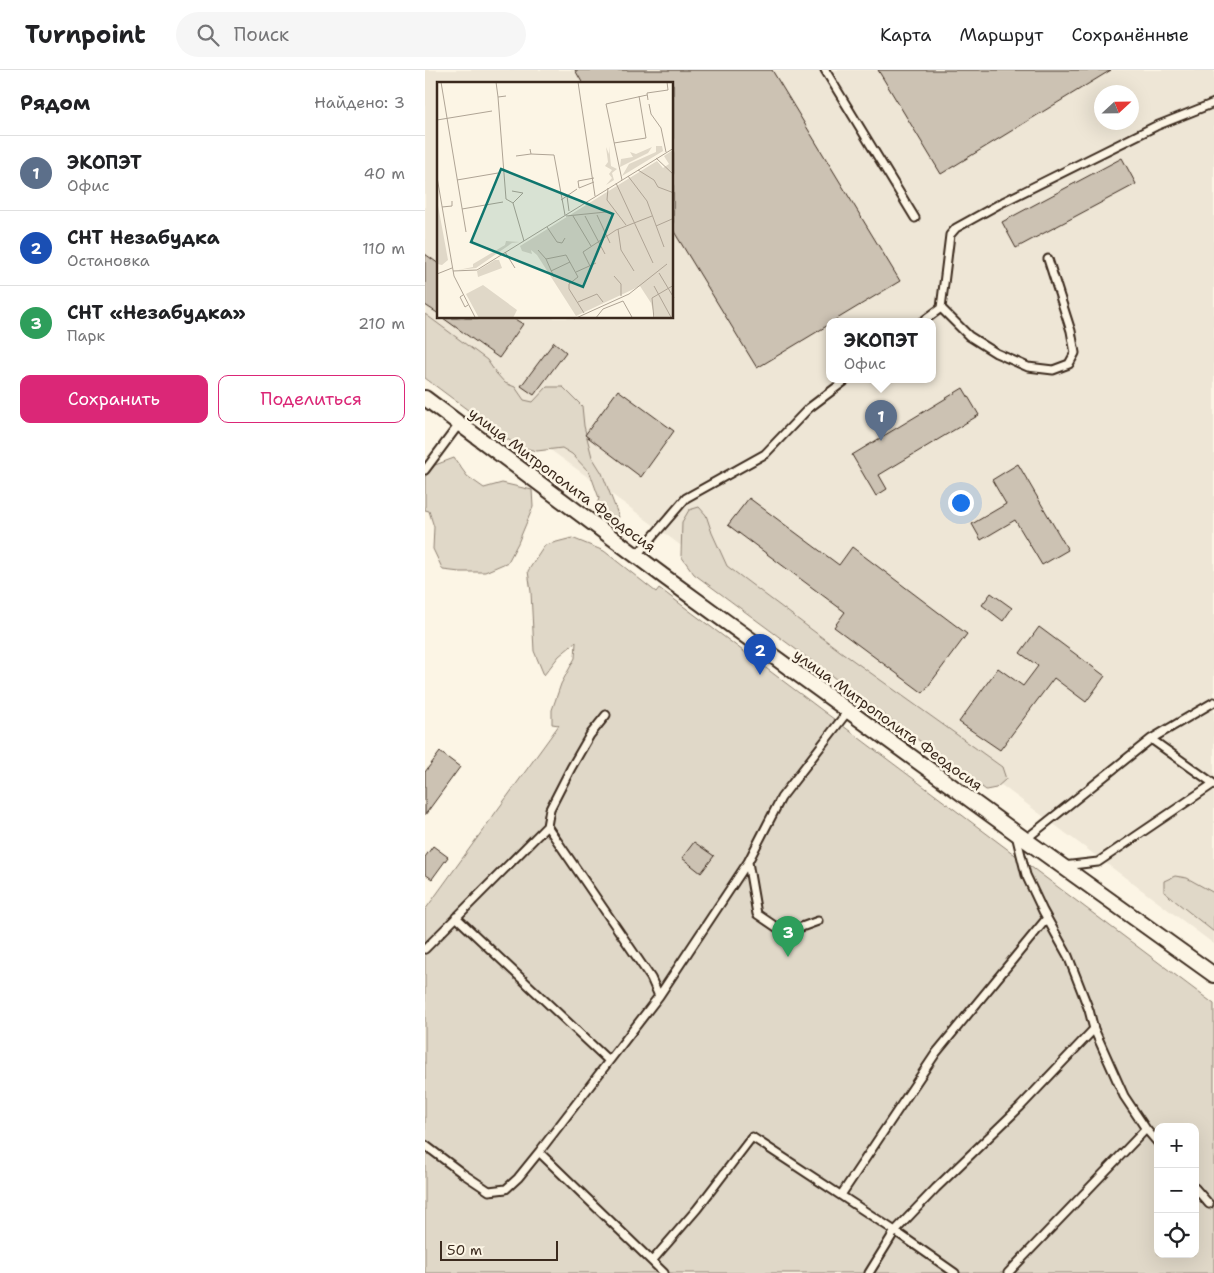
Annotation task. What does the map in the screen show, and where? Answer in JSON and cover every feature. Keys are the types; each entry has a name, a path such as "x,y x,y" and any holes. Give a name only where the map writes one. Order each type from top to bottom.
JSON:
{"street":[{"name":"улица Митрополита Феодосия","path":"425,398 636,556 1214,975"}],"lane":[{"path":"825,70 915,218"},
{"path":"927,318 941,308 950,236 956,228 1003,202 1156,126 1214,103"},
{"path":"941,308 969,336 995,353 1028,367 1053,370 1069,364 1075,353 1071,331 1048,259"},
{"path":"636,556 686,498 765,454 809,408 842,383"},
{"path":"425,470 460,423"},
{"path":"1154,1138 1125,1096 1094,1029 1089,1010 1068,956 1026,875 1021,836 1151,740 1214,702"},
{"path":"425,1145 489,1191 506,1190 539,1152 659,996 748,862 781,798 849,711"},
{"path":"425,949 547,826 550,809 571,768 590,735 606,715"},
{"path":"1063,866 1098,862 1214,784 1151,740"},
{"path":"547,826 651,978 659,996"},
{"path":"748,862 757,914 785,933 818,921"},
{"path":"456,917 609,1061"},
{"path":"841,1195 936,1053 1047,918"},
{"path":"869,1273 895,1231 936,1188 1021,1107 1094,1029"},
{"path":"1008,1273 1146,1129"},
{"path":"652,1262 697,1209 752,1137 955,1273"},
{"path":"539,1152 664,1273"},
{"path":"1199,1193 1209,1204"}],"shaded area":[{"path":"425,70 1214,70 1214,944 640,515 425,359"},
{"path":"425,314 487,360 505,383 515,387 524,400 533,402 547,387 563,387 582,406 584,426 592,457 602,473 619,517 613,524 604,524 594,516 599,498 590,473 572,454 562,448 537,451 520,447 425,378"},
{"path":"454,458 467,476 484,488 502,483 532,490 533,507 508,562 485,572 443,570 433,549 434,527 429,511 425,510 425,477 435,465"},
{"path":"699,507 706,515 727,566 840,651 1002,767 1006,779 996,788 986,790 694,574 681,556 682,522 689,510"},
{"path":"572,538 604,551 656,592 659,588 1214,1004 1214,1273 425,1273 425,910 559,725 552,724 552,710 561,684 575,658 576,642 559,656 544,675 534,651 528,571 545,545"},
{"path":"1175,876 1187,878 1214,893 1214,932 1164,892 1164,881"}],"building":[{"path":"575,70 772,70 900,281 839,318 826,318 826,326 757,368 674,232 674,82 582,82"},
{"path":"878,70 1111,70 941,174"},
{"path":"1122,158 1136,184 1016,248 1002,222"},
{"path":"425,254 437,263 437,313 425,305"},
{"path":"444,319 515,319 523,324 499,358"},
{"path":"554,342 566,352 534,395 521,386"},
{"path":"963,388 979,415 879,475 887,489 876,496 852,455"},
{"path":"618,390 674,431 641,477 585,435"},
{"path":"1018,464 1068,550 1042,565 1015,520 981,540 972,524 1006,504 992,480"},
{"path":"749,498 839,565 852,547 967,634 923,693 834,627 845,612 728,525"},
{"path":"991,593 1012,608 1003,621 982,605"},
{"path":"1039,627 1105,676 1086,702 1054,678 1000,750 959,722 998,668 1023,686 1038,666 1020,653"},
{"path":"440,752 460,767 425,815 425,772"},
{"path":"694,842 714,856 701,873 682,858"},
{"path":"433,846 448,857 432,879 425,874 425,857"}],"place":[{"name":"ЭКОПЭТ","path":"881,441"},
{"name":"СНТ Незабудка","path":"760,675"},
{"name":"СНТ «Незабудка»","path":"788,957"}]}
